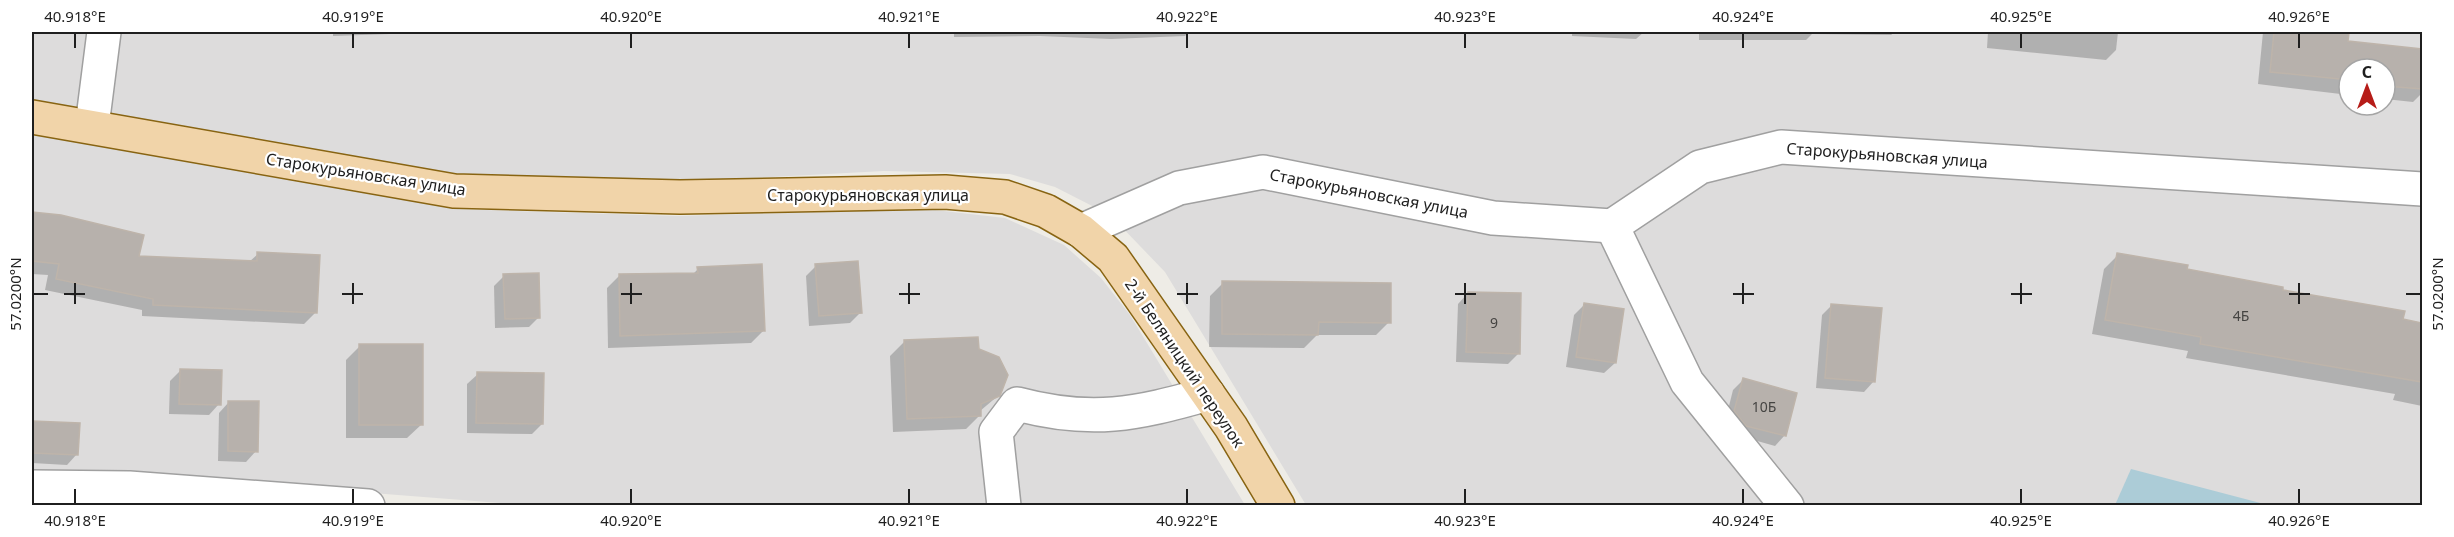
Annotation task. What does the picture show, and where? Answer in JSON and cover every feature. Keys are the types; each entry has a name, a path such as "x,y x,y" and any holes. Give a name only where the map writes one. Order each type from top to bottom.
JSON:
{"main road":[{"name":"Старокурьяновская улица","path":"32,117 454,191 680,197 945,192 1005,197 1046,211 1081,231"},
{"name":"2-й Беляницкий переулок","path":"1081,231 1113,258 1208,394 1278,506"}],"street":[{"path":"92,126 104,32"},
{"name":"Старокурьяновская улица","path":"1081,231 1179,188 1263,171 1493,218 1611,226 1700,167 1781,147 2422,189"},
{"path":"1611,226 1687,382 1787,506"},
{"path":"1005,506 996,432 1017,404 1045,412 1104,416 1143,412 1208,394"},
{"path":"32,491 129,488 368,506"}],"shaded area":[{"path":"32,32 98,32 88,109 32,100"},
{"path":"110,32 2422,32 2422,182 1780,138 1610,217 1496,211 1263,166 1106,213 1055,187 1010,174 884,171 681,182 451,179 99,111"},
{"path":"32,132 455,209 678,216 926,209 1005,218 1064,245 1101,278 1130,315 1245,505 540,506 129,474 32,477"},
{"path":"1782,153 2422,194 2422,505 1798,505 1695,377 1624,229 1702,174"},
{"path":"1264,177 1606,234 1777,505 1306,505 1165,272 1115,220"}],"water":[{"path":"2131,469 2268,505 2115,505"}],"building":[{"path":"2274,32 2349,32 2348,41 2422,49 2422,89 2397,87 2397,57 2337,57 2337,79 2270,72"},
{"path":"32,212 61,215 144,235 139,256 257,261 257,252 320,255 317,313 153,305 153,299 56,279 59,264 32,261"},
{"path":"2117,253 2188,265 2187,269 2283,287 2283,290 2405,311 2403,319 2422,323 2422,382 2200,344 2201,337 2105,320"},
{"path":"858,261 862,313 819,316 815,264"},
{"path":"762,264 765,331 620,336 619,274 698,273 697,267"},
{"path":"539,273 540,318 505,319 503,274"},
{"path":"1222,281 1391,283 1391,323 1319,322 1318,335 1222,334"},
{"path":"1468,292 1521,293 1520,354 1466,352"},
{"path":"1584,303 1624,309 1616,363 1576,357"},
{"path":"1831,304 1882,308 1875,382 1825,378"},
{"path":"978,337 979,349 999,357 1008,375 1000,396 981,404 981,416 907,419 904,340"},
{"path":"359,344 423,344 423,425 359,425"},
{"path":"180,369 222,370 221,405 179,404"},
{"path":"477,372 544,373 543,424 476,423"},
{"path":"1743,378 1797,393 1786,436 1746,426 1734,411"},
{"path":"228,401 259,401 258,452 228,451"},
{"path":"32,421 80,423 78,455 33,453"}]}
